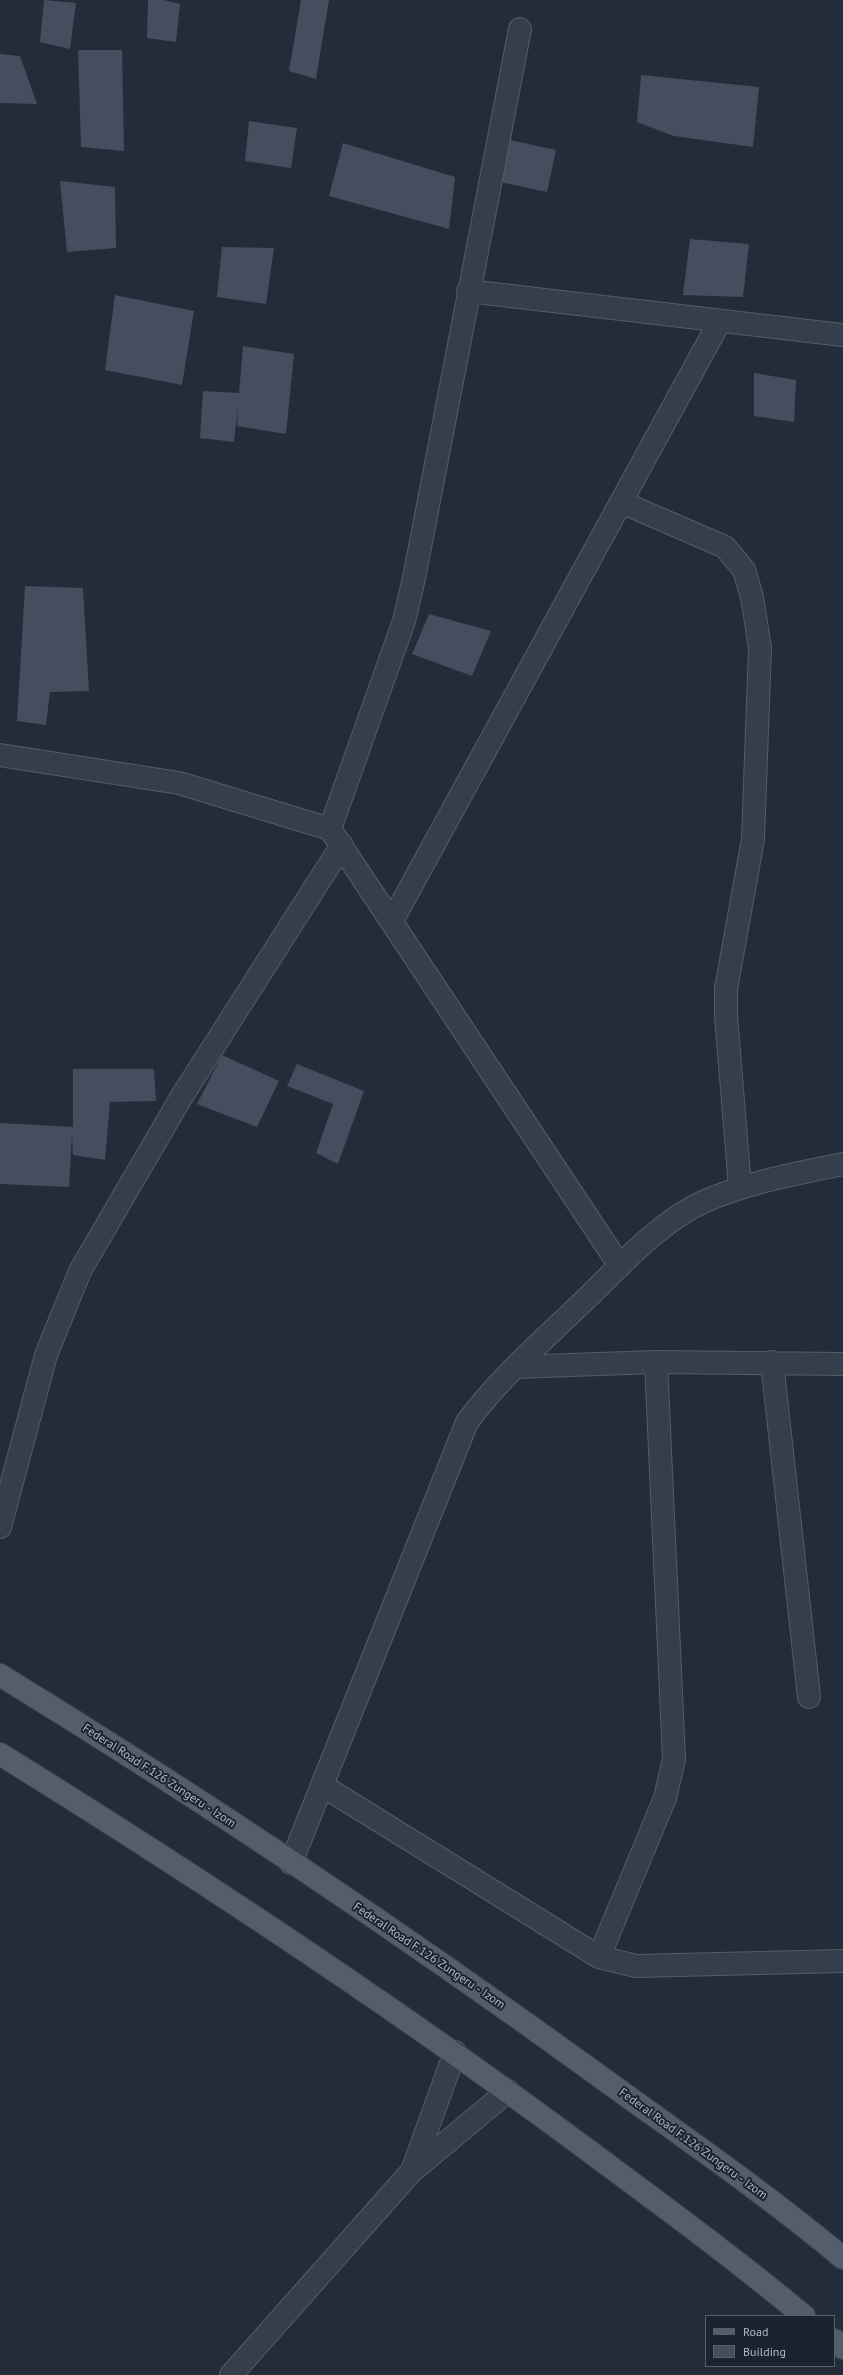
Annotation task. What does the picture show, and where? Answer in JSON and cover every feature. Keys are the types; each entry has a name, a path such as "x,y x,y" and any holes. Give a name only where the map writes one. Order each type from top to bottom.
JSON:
{"main road":[{"name":"Federal Road F.126 Zungeru - Izom","path":"0,1675 118,1747 476,1987 792,2215 843,2258"},
{"path":"0,1754 144,1843 455,2052 740,2263 803,2315"},
{"path":"835,2341 843,2348"}],"street":[{"path":"0,1527 46,1355 80,1271 336,837 404,621 414,578 468,291 520,29"},
{"path":"468,291 843,335"},
{"path":"392,921 720,321"},
{"path":"621,502 725,547 744,570 752,597 760,648 753,839 726,989 726,1016 740,1187"},
{"path":"0,755 179,784 336,837 620,1266"},
{"path":"291,1863 467,1422 490,1392 620,1266 673,1220 702,1202 740,1187 843,1164"},
{"path":"516,1367 656,1362 772,1362 843,1364"},
{"path":"599,1957 665,1798 674,1759 656,1362"},
{"path":"772,1362 809,1697"},
{"path":"322,1786 599,1957 636,1966 843,1961"},
{"path":"411,2172 455,2052"},
{"path":"231,2375 411,2172 508,2091"}],"building":[{"path":"44,0 76,3 70,49 40,42"},
{"path":"148,0 164,0 180,4 176,42 147,38"},
{"path":"301,0 329,0 316,79 289,71"},
{"path":"78,50 122,50 124,151 81,147"},
{"path":"0,54 20,56 37,104 0,103"},
{"path":"641,75 759,87 753,147 674,136 637,122"},
{"path":"249,121 297,128 291,168 245,161"},
{"path":"510,140 556,150 547,192 500,182"},
{"path":"343,143 455,177 449,229 329,196"},
{"path":"60,181 115,187 116,248 67,252"},
{"path":"690,239 749,244 743,297 683,295"},
{"path":"222,247 274,248 266,304 217,297"},
{"path":"115,295 194,311 182,385 105,370"},
{"path":"243,346 294,354 286,434 237,426 238,407 234,442 200,438 203,391 239,393"},
{"path":"754,373 796,380 794,422 754,416"},
{"path":"25,586 83,588 89,691 50,692 46,725 17,721"},
{"path":"429,614 491,631 472,676 412,654"},
{"path":"222,1055 279,1081 257,1127 197,1104"},
{"path":"297,1064 364,1091 338,1164 316,1153 333,1104 287,1086"},
{"path":"73,1069 154,1069 156,1101 110,1102 105,1160 73,1155 72,1133 69,1187 0,1184 0,1123 73,1127"}]}
